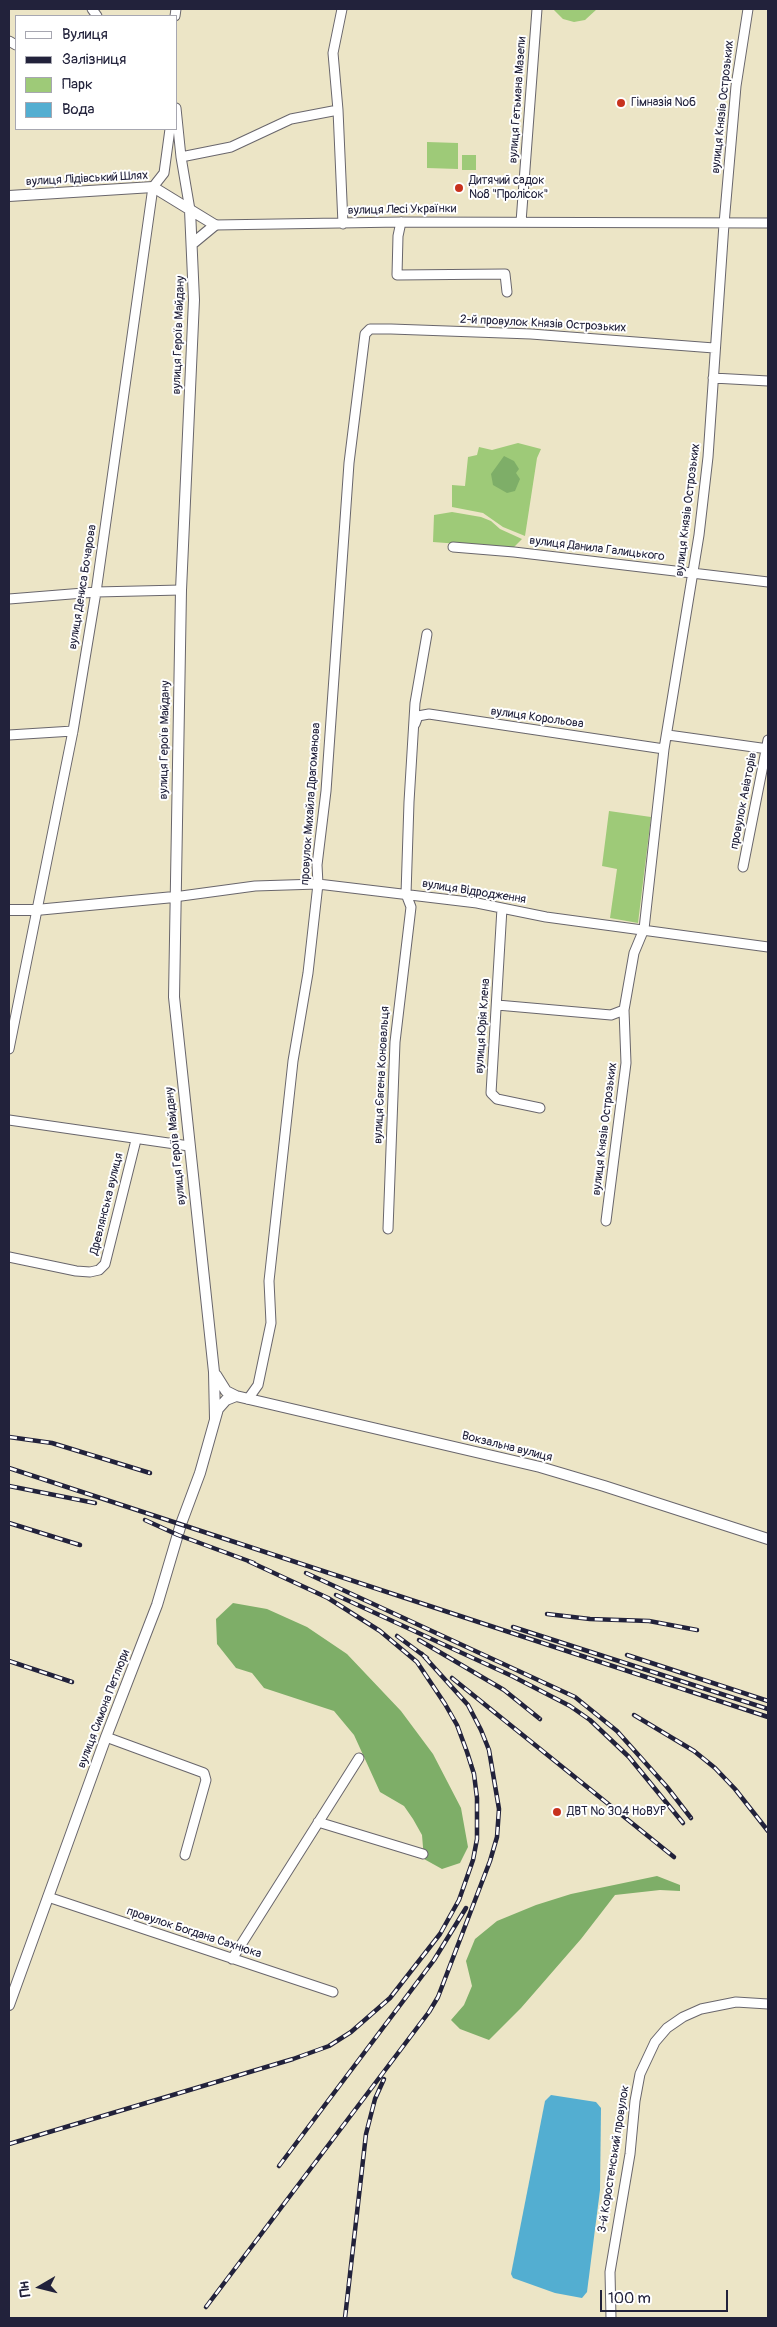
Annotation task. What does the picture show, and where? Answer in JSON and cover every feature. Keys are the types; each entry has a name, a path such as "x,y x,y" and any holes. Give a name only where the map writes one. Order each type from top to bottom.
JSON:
{"street":[{"path":"342,9 333,53 338,110 343,224"},
{"name":"вулиця Гетьмана Мазепи","path":"521,222 536,9"},
{"name":"вулиця Князів Острозьких","path":"606,1221 626,1063 624,1010 634,953 644,930 664,749 668,735 693,574 708,456 714,348 737,78 748,9"},
{"path":"180,157 231,147 291,119 338,110"},
{"name":"вулиця Героїв Майдану","path":"178,130 180,157 190,210 194,300 181,590 174,897 174,997 188,1146 214,1372 215,1419"},
{"name":"вулиця Дениса Бочарова","path":"9,1049 12,1012 36,910 73,731 96,592 153,187 164,174 168,131"},
{"name":"вулиця Лідівський Шлях","path":"9,196 153,187 190,210"},
{"path":"190,210 215,225 192,244"},
{"path":"401,222 398,236 398,275 505,274 507,292"},
{"name":"вулиця Лесі Українки","path":"215,225 401,222 768,223"},
{"name":"2-й провулок Князів Острозьких","path":"370,330 531,334 714,348"},
{"name":"провулок Михайла Драгоманова","path":"248,1399 258,1385 271,1323 268,1281 293,1061 308,973 318,884 317,865 326,791 336,624 349,463 362,345 365,334 370,330"},
{"path":"713,378 768,380"},
{"name":"вулиця Данила Галицького","path":"453,547 514,552 768,582"},
{"path":"9,599 96,592 181,590"},
{"name":"вулиця Євгена Коновальця","path":"388,1229 394,1042 411,907 406,894 415,703 428,634"},
{"name":"вулиця Корольова","path":"414,727 418,716 429,714 465,721 664,749"},
{"path":"9,728 13,735 73,731"},
{"path":"668,735 768,746"},
{"name":"провулок Авіаторів","path":"744,867 768,746"},
{"name":"вулиця Відродження","path":"174,897 255,886 318,884 406,894 502,908 546,917 768,946"},
{"path":"9,910 36,910 174,897"},
{"name":"вулиця Юрія Клена","path":"502,908 491,1094 497,1099 540,1108"},
{"path":"497,1005 611,1015 624,1010"},
{"path":"9,1120 136,1140 188,1146"},
{"name":"Древлянська вулиця","path":"9,1257 76,1271 90,1272 99,1270 104,1264 136,1140"},
{"path":"214,1372 219,1384 226,1391 236,1396"},
{"path":"215,1419 218,1408 226,1400 236,1396"},
{"name":"Вокзальна вулиця","path":"236,1396 540,1468 604,1486 768,1539"},
{"name":"вулиця Симона Петлюри","path":"9,2005 106,1738 157,1606 181,1524 200,1473 215,1419"},
{"path":"106,1738 204,1773 206,1780 185,1855"},
{"path":"232,1959 359,1758"},
{"path":"318,1822 423,1854"},
{"name":"провулок Богдана Сахнюка","path":"48,1897 332,1992"},
{"name":"3-й Коростенський провулок","path":"611,2318 610,2272 630,2154 634,2101 640,2074 655,2042 667,2028 683,2016 701,2009 736,2002 768,2004"}],"green space":[{"path":"553,9 597,9 585,20 574,22 563,19"},
{"path":"427,142 458,143 458,169 427,168"},
{"path":"462,155 476,155 476,170 462,170"},
{"path":"518,443 541,449 537,458 525,536 503,527 483,513 452,507 452,485 465,486 468,457 477,455 479,447 492,450"},
{"path":"504,456 514,461 519,469 516,473 520,479 515,491 507,493 493,485 491,474"},
{"path":"452,512 481,517 491,521 500,529 522,539 513,548 433,542 434,515"},
{"path":"609,811 651,817 638,923 610,918 617,869 602,866"},
{"path":"233,1603 267,1609 307,1627 347,1654 401,1711 433,1754 461,1808 468,1847 460,1863 442,1869 424,1859 422,1835 413,1819 404,1806 380,1792 354,1735 334,1711 264,1688 252,1673 236,1668 217,1644 216,1619"},
{"path":"657,1876 680,1885 680,1891 660,1890 615,1895 581,1939 521,2008 489,2040 460,2029 451,2020 464,2005 472,1986 466,1961 475,1939 497,1921 536,1905 571,1894"}],"water":[{"path":"551,2095 596,2102 601,2108 600,2190 587,2292 582,2298 555,2293 513,2278 511,2274 545,2101"}],"railway":[{"path":"9,1437 52,1443 150,1473"},
{"path":"9,1468 768,1717"},
{"path":"9,1486 95,1503"},
{"path":"145,1520 178,1535 254,1563"},
{"path":"9,1523 80,1545"},
{"path":"9,2144 293,2059 329,2046 351,2032 390,1998 440,1934 459,1900 473,1860 477,1839 477,1798 474,1774 467,1752 457,1725 445,1704 417,1662 380,1631 328,1598 248,1561"},
{"path":"306,1573 575,1697 617,1731 667,1787 691,1818"},
{"path":"336,1595 512,1676 570,1706 590,1720 629,1757 683,1823"},
{"path":"547,1614 590,1619 649,1621 697,1630"},
{"path":"513,1627 768,1709"},
{"path":"397,1636 427,1658"},
{"path":"419,1640 504,1690 540,1719"},
{"path":"206,2307 429,2012 438,1997 490,1861 497,1837 499,1809 489,1750 468,1705 422,1654"},
{"path":"627,1655 768,1701"},
{"path":"9,1661 72,1682"},
{"path":"452,1678 674,1857"},
{"path":"634,1715 694,1751 715,1768 735,1789 768,1831"},
{"path":"279,2166 434,1960 466,1908"},
{"path":"345,2318 366,2134 375,2099 384,2079"}],"place":[{"name":"Гімназія №6","path":"621,103"},
{"name":"Дитячий садок №8 \"Пролісок\"","path":"459,188"},
{"name":"ДВТ № 304 НоВУР","path":"557,1812"}]}
